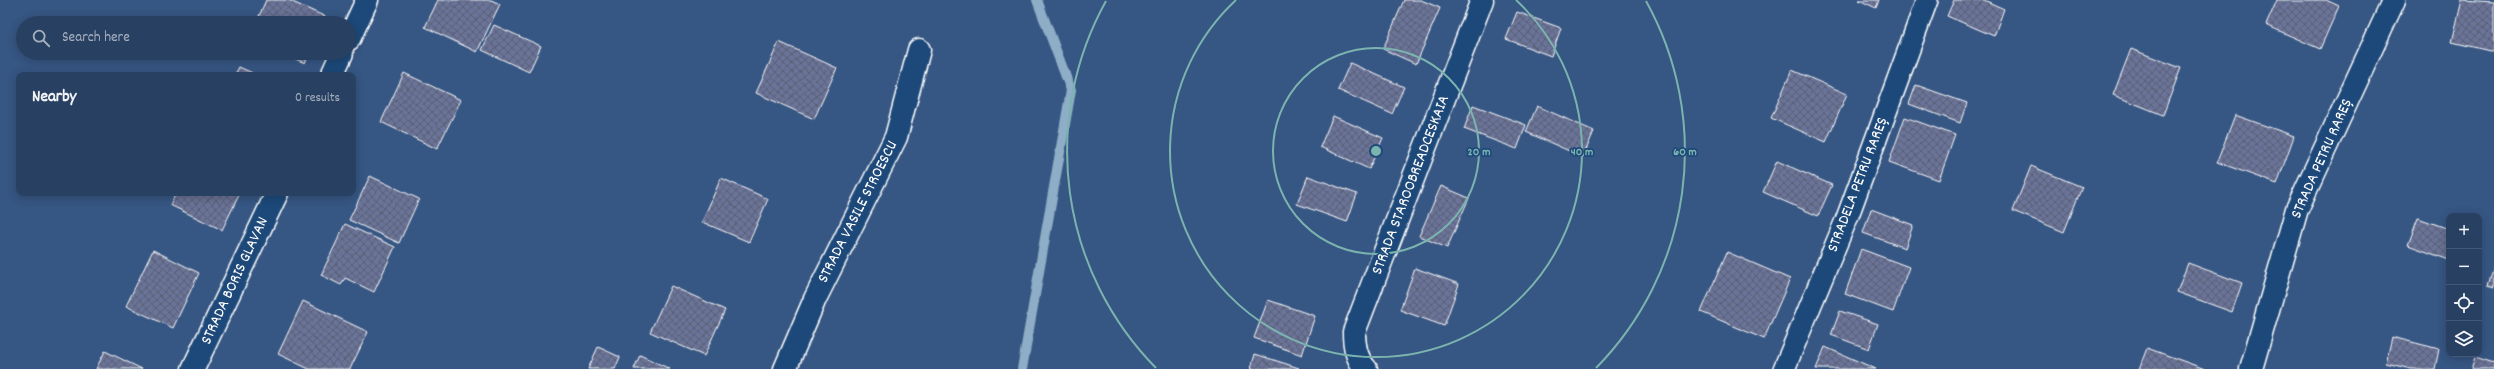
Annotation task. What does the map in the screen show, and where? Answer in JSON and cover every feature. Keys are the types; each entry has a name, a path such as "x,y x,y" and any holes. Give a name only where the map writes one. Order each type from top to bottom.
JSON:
{"street":[{"path":"356,24 367,0"},
{"name":"STRADA STAROOBREADCESKAIA","path":"1366,369 1358,358 1354,346 1354,332 1482,0"},
{"name":"STRADA PETRU RAREȘ","path":"2251,369 2297,209 2394,0"},
{"name":"STRADA VASILE STROESCU","path":"785,369 815,299 896,137 919,50"},
{"path":"333,72 339,60"},
{"name":"STRADA BORIS GLAVAN","path":"193,369 276,196"}],"lane":[{"name":"STRADELA PETRU RAREȘ","path":"1784,369 1847,218 1927,0"}],"building":[{"path":"266,0 288,0 324,16 259,16"},
{"path":"438,0 491,0 500,4 477,52 425,27"},
{"path":"1404,0 1421,0 1440,8 1416,64 1383,49"},
{"path":"1859,0 1879,0 1876,8"},
{"path":"1954,0 1984,0 2004,9 1994,36 1947,16"},
{"path":"2277,0 2326,0 2339,6 2320,49 2266,25"},
{"path":"2462,0 2494,2 2494,52 2452,42"},
{"path":"1517,12 1561,28 1551,56 1506,39"},
{"path":"494,25 541,46 529,72 482,50"},
{"path":"779,42 837,68 814,119 756,93"},
{"path":"2131,49 2181,68 2163,115 2113,95"},
{"path":"298,60 306,60 305,63"},
{"path":"1350,63 1404,87 1392,114 1338,90"},
{"path":"239,67 250,72 236,72"},
{"path":"1792,70 1847,94 1826,142 1771,118"},
{"path":"404,73 461,100 437,149 381,122"},
{"path":"1916,85 1967,103 1960,123 1909,104"},
{"path":"1473,105 1526,125 1517,149 1464,129"},
{"path":"1537,106 1594,131 1583,157 1526,132"},
{"path":"2235,115 2294,136 2277,184 2217,162"},
{"path":"1333,116 1383,138 1369,169 1320,147"},
{"path":"1905,117 1955,135 1939,180 1889,162"},
{"path":"1777,161 1832,185 1818,216 1763,192"},
{"path":"2031,166 2082,187 2064,232 2013,211"},
{"path":"370,176 419,199 399,243 349,220"},
{"path":"1308,176 1357,194 1347,222 1297,204"},
{"path":"721,178 768,199 749,242 702,222"},
{"path":"1441,186 1469,198 1447,248 1419,236"},
{"path":"174,196 239,196 222,230 170,205"},
{"path":"1871,209 1913,225 1905,248 1863,233"},
{"path":"2418,218 2446,228 2446,259 2408,245"},
{"path":"345,224 395,247 374,292 345,278 341,285 321,275"},
{"path":"1861,249 1909,267 1893,312 1845,294"},
{"path":"153,250 199,273 173,328 126,306"},
{"path":"1727,252 1790,279 1764,339 1701,312"},
{"path":"2188,263 2242,283 2232,312 2177,292"},
{"path":"1415,268 1459,284 1444,326 1400,310"},
{"path":"2494,268 2494,287 2488,285"},
{"path":"671,286 725,310 704,356 650,332"},
{"path":"1268,300 1315,316 1302,355 1254,338"},
{"path":"303,301 368,332 350,369 309,369 278,354"},
{"path":"1840,311 1878,324 1869,349 1831,335"},
{"path":"2392,337 2439,349 2435,369 2411,369 2386,363"},
{"path":"598,347 620,357 615,369 588,369"},
{"path":"1825,347 1876,369 1816,369"},
{"path":"2147,348 2205,369 2139,369"},
{"path":"105,351 142,369 96,369"},
{"path":"1255,354 1299,368 1251,369"},
{"path":"640,355 670,369 634,369"},
{"path":"2475,357 2494,363 2494,369 2471,369"}],"waterway":[{"path":"1022,369 1071,90 1037,0"}]}
